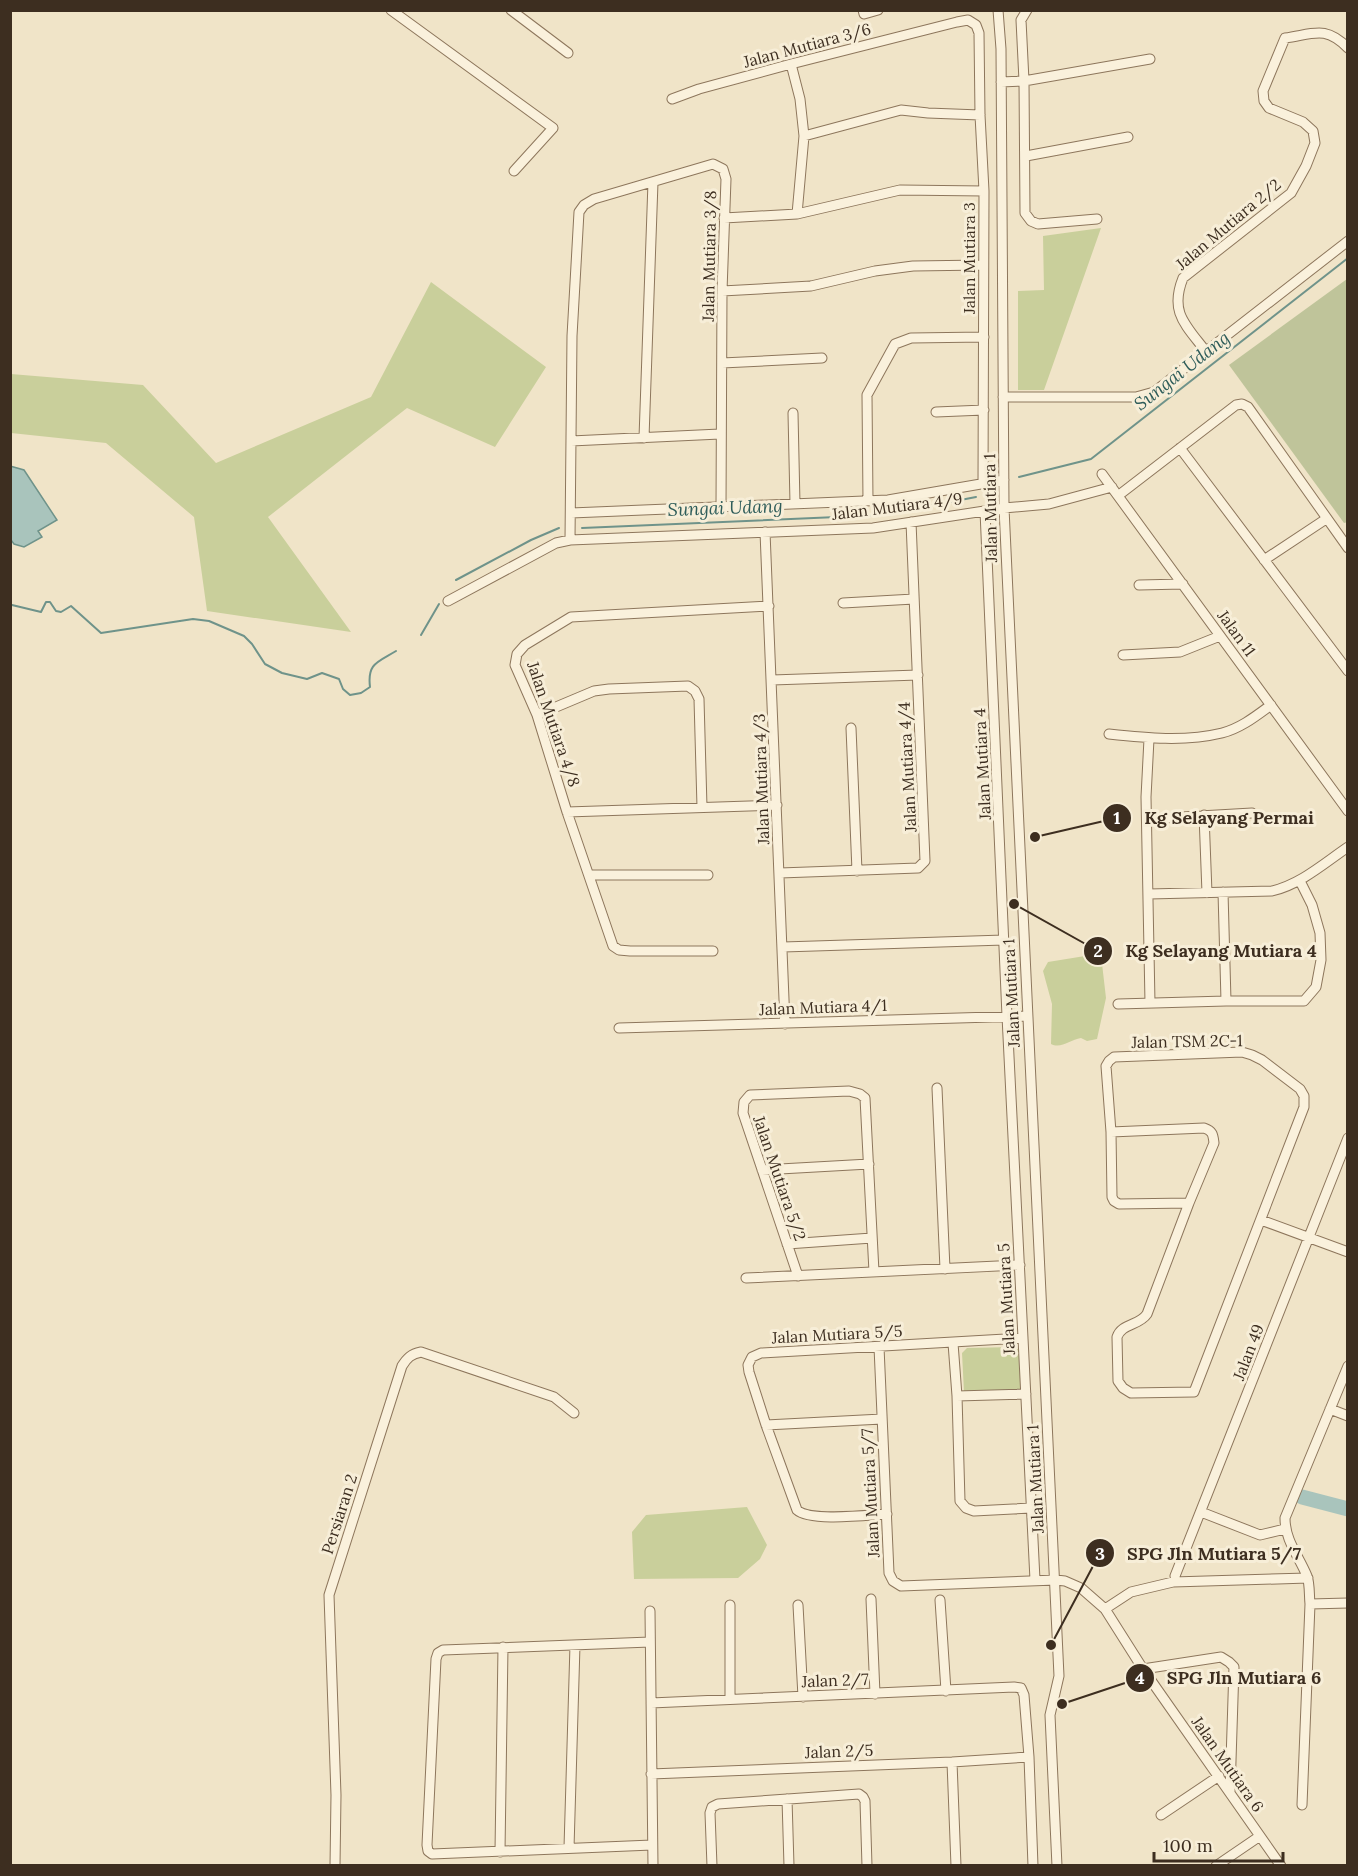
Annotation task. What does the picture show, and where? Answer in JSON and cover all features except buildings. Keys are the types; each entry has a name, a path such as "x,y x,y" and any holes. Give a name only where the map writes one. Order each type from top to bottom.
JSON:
{"street":[{"path":"511,10 568,53"},
{"path":"864,12 878,10"},
{"path":"1027,10 1021,20 1026,156 1025,213 1031,221 1038,224 1097,219"},
{"path":"394,11 553,129 514,171"},
{"name":"Jalan Mutiara 1","path":"998,11 1001,82 1004,508 1056,1580 1059,1676 1050,1715 1057,1866"},
{"name":"Jalan Mutiara 3/6","path":"672,99 699,89 791,64 968,20 976,25 980,33"},
{"name":"Jalan Mutiara 2/2","path":"1207,352 1182,320 1177,306 1178,292 1183,278 1291,193 1306,166 1315,143 1313,131 1303,122 1269,108 1264,101 1263,91 1285,38 1324,32 1336,36 1347,48"},
{"name":"Jalan Mutiara 3","path":"980,33 980,115 984,191 983,483"},
{"path":"1001,82 1024,81 1150,59"},
{"path":"791,64 800,99 804,136 797,214"},
{"path":"804,136 901,110 980,115"},
{"path":"1026,156 1128,137"},
{"name":"Jalan Mutiara 3/8","path":"571,441 578,218 581,209 588,201 713,164 719,166 725,172 726,180 722,291 721,507"},
{"path":"644,438 653,182"},
{"path":"724,218 797,214 900,190 984,191"},
{"path":"1003,397 1136,397 1154,392 1347,241"},
{"path":"722,291 811,286 875,271 913,266 983,266"},
{"path":"868,501 867,394 895,344 911,339 984,337"},
{"path":"722,363 822,358"},
{"path":"1119,495 1236,405 1242,404 1248,406 1347,548"},
{"path":"936,411 984,410"},
{"path":"793,412 795,504"},
{"path":"570,540 571,441 720,434"},
{"path":"1180,448 1347,671"},
{"name":"Jalan 11","path":"1102,474 1347,811"},
{"path":"571,513 888,500 1004,480"},
{"name":"Jalan Mutiara 4/9","path":"448,601 555,543 570,540 873,528 1004,508 1049,504 1112,487"},
{"name":"Jalan Mutiara 4","path":"985,511 1007,1016"},
{"path":"1264,560 1326,519"},
{"name":"Jalan Mutiara 4/4","path":"780,873 918,868 925,861 911,522"},
{"name":"Jalan Mutiara 4/3","path":"765,532 785,1024"},
{"path":"1139,585 1183,584"},
{"path":"843,603 915,599"},
{"name":"Jalan Mutiara 4/8","path":"713,951 630,951 618,950 613,946 567,812 537,715 515,665 517,654 525,645 571,617 769,606"},
{"path":"1123,655 1180,652 1220,636"},
{"path":"772,680 918,675"},
{"path":"537,715 594,691 688,686 695,691 699,699 702,807"},
{"path":"1109,734 1149,739 1223,733 1251,720 1271,705"},
{"path":"851,728 857,871"},
{"path":"1149,739 1146,797 1150,1003"},
{"path":"567,812 777,805"},
{"path":"1147,819 1252,813"},
{"path":"1204,815 1207,892"},
{"path":"1149,894 1272,891 1300,881 1347,847"},
{"path":"590,875 708,875"},
{"path":"1118,1004 1304,1001 1316,987 1320,960 1320,933 1312,905 1300,881"},
{"path":"1223,892 1226,1001"},
{"path":"783,947 1004,940"},
{"name":"Jalan Mutiara 5","path":"1007,1016 1035,1580"},
{"name":"Jalan Mutiara 4/1","path":"619,1028 1027,1016"},
{"name":"Jalan TSM 2C-1","path":"1242,1052 1262,1060 1300,1089 1304,1096 1304,1107 1194,1392 1131,1393 1118,1381 1117,1337 1122,1329 1144,1319 1147,1314 1189,1203 1119,1204 1114,1202 1111,1132 1106,1066 1114,1057 1242,1052"},
{"path":"937,1088 945,1269"},
{"name":"Jalan Mutiara 5/2","path":"798,1276 742,1113 744,1102 750,1095 849,1091 860,1094 866,1101 874,1272"},
{"path":"1111,1132 1204,1128 1210,1130 1214,1143 1189,1203"},
{"name":"Jalan 49","path":"1175,1576 1308,1238 1343,1163 1347,1137"},
{"path":"762,1170 869,1164"},
{"path":"1261,1220 1347,1252"},
{"path":"787,1244 872,1238"},
{"path":"746,1278 1020,1265"},
{"name":"Jalan Mutiara 5/5","path":"887,1514 816,1517 799,1512 766,1425 748,1365 749,1360 755,1354 1023,1338"},
{"path":"953,1343 960,1501 966,1508 974,1511 1031,1508"},
{"name":"Jalan Mutiara 5/7","path":"879,1347 890,1575 893,1581 899,1585 1056,1580"},
{"name":"Persiaran 2","path":"335,1866 336,1795 329,1595 402,1366 407,1358 421,1352 554,1397 574,1413"},
{"path":"1302,1805 1310,1604 1308,1578 1287,1537 1286,1518 1347,1366"},
{"path":"957,1396 1026,1394"},
{"path":"1330,1409 1347,1416"},
{"path":"766,1425 882,1419"},
{"path":"1201,1512 1260,1535 1285,1529"},
{"path":"1105,1610 1131,1592 1173,1582 1308,1578"},
{"name":"Jalan Mutiara 6","path":"1056,1580 1081,1588 1105,1610 1143,1669 1281,1866"},
{"path":"871,1599 875,1694"},
{"path":"940,1600 946,1691"},
{"path":"1310,1604 1347,1603"},
{"path":"730,1605 730,1699"},
{"path":"798,1605 803,1697"},
{"path":"650,1611 653,1866"},
{"path":"650,1642 443,1650 438,1653 427,1845 428,1851 432,1854 652,1845"},
{"path":"569,1848 575,1645"},
{"path":"500,1852 503,1647"},
{"path":"1143,1669 1221,1657 1234,1667 1230,1792"},
{"name":"Jalan 2/7","path":"651,1703 1014,1687 1021,1688 1024,1695 1029,1756"},
{"path":"1029,1756 1033,1866"},
{"name":"Jalan 2/5","path":"651,1774 952,1762 1029,1756"},
{"path":"952,1762 956,1866"},
{"path":"1161,1815 1219,1776"},
{"path":"712,1866 710,1813 712,1808 718,1804 859,1794 865,1801 867,1866"},
{"path":"786,1799 789,1866"},
{"path":"1216,1866 1260,1836"}],"green space":[{"path":"1101,228 1044,390 1018,390 1018,291 1044,290 1043,236"},
{"path":"1347,279 1348,522 1344,523 1229,365"},
{"path":"431,282 546,367 495,447 407,408 268,517 351,632 207,611 194,517 106,443 11,433 11,374 143,385 216,463 371,397"},
{"path":"1101,955 1106,998 1097,1039 1087,1041 1081,1038 1062,1045 1051,1044 1052,1004 1043,971 1048,962 1085,956 1088,960 1093,956"},
{"path":"1014,1347 1021,1351 1021,1389 964,1392 962,1353 967,1348"},
{"path":"747,1507 767,1545 760,1559 738,1578 634,1579 632,1532 646,1515"}],"water":[{"path":"10,466 24,470 57,520 38,531 42,537 24,547 14,544 11,540"}],"waterway":[{"name":"Sungai Udang","path":"1019,477 1091,459 1348,258"},
{"name":"Sungai Udang","path":"582,528 883,515 976,497"},
{"name":"Sungai Udang","path":"456,580 531,540 559,528"},
{"name":"Sungai Udang","path":"12,605 41,612 46,602 50,602 56,611 61,612 71,606 101,633 193,619 209,621 244,636 265,664 282,673 307,679 322,673 339,679 343,689 350,695 361,693 370,687 372,668 396,651"},
{"name":"Sungai Udang","path":"421,635 439,604"},
{"path":"1302,1497 1348,1509"}],"place":[{"name":"Kg Selayang Permai","path":"1035,837"},
{"name":"Kg Selayang Mutiara 4","path":"1014,904"},
{"name":"SPG Jln Mutiara 5/7","path":"1051,1645"},
{"name":"SPG Jln Mutiara 6","path":"1062,1704"}]}
